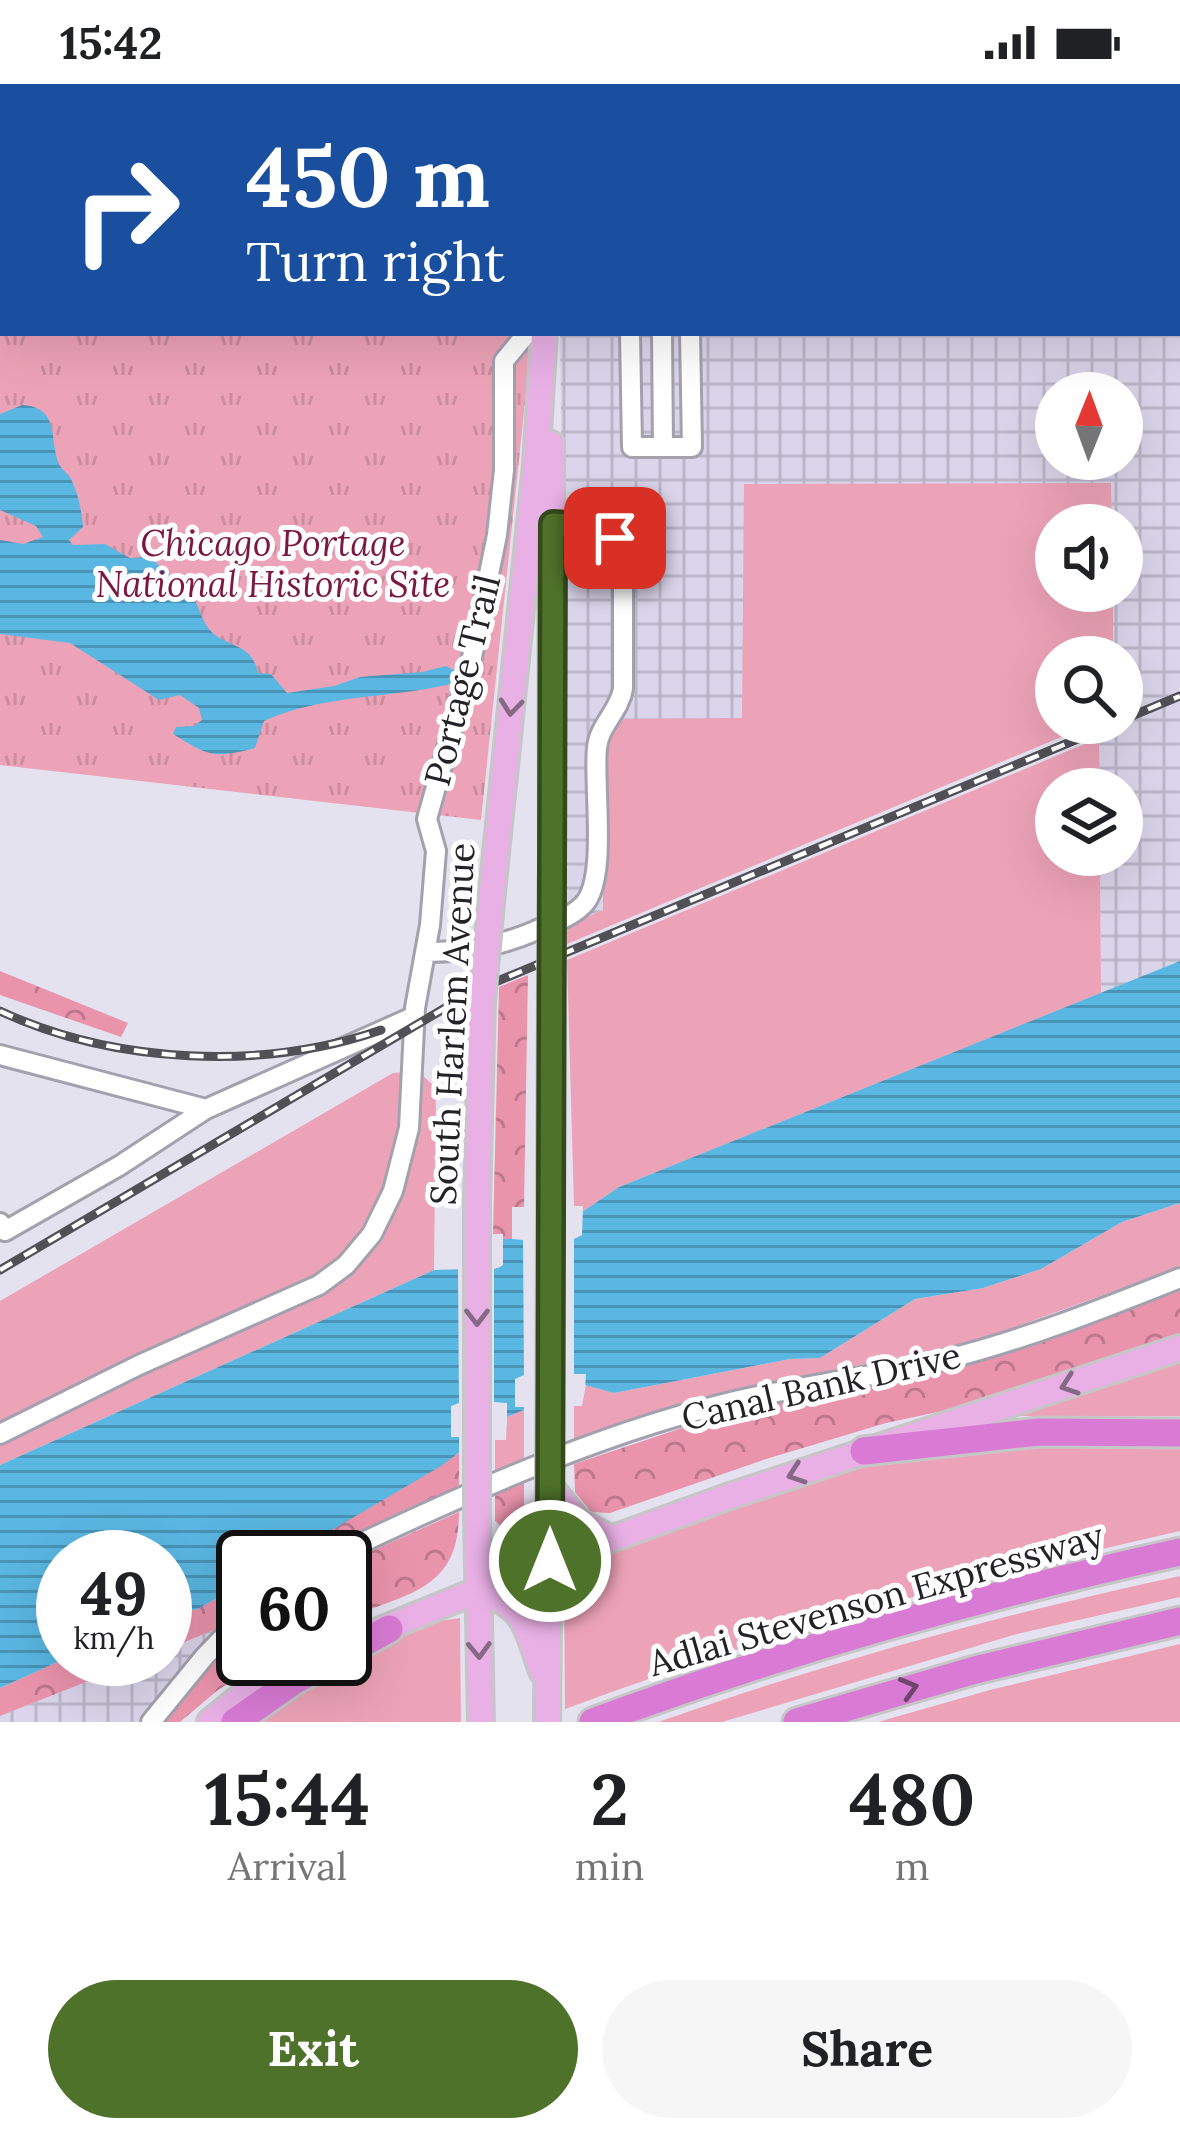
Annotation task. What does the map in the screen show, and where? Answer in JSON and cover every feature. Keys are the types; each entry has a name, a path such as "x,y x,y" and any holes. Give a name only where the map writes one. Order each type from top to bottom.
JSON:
{"highway":[{"path":"864,1451 1039,1432 1180,1432"},
{"name":"Adlai Stevenson Expressway","path":"593,1722 814,1646 939,1610 1180,1552"},
{"path":"797,1722 975,1670 1180,1621"},
{"path":"372,1638 388,1629"},
{"path":"236,1722 287,1686"}],"main road":[{"name":"South Harlem Avenue","path":"545,336 553,524 547,1722"},
{"name":"South Harlem Avenue","path":"481,1716 478,1068 545,336"},
{"path":"372,1633 611,1539 1180,1348"},
{"path":"549,1485 577,1520 611,1539"},
{"path":"477,1590 505,1600 523,1618 547,1685"},
{"path":"210,1722 255,1686"}],"street":[{"name":"Portage Trail","path":"425,952 436,851 427,819 471,662 497,536 504,470 504,361 525,336"},
{"path":"631,336 632,447 692,447 691,336"},
{"path":"662,336 663,447"},
{"path":"0,1434 319,1285 346,1265 372,1234 393,1191 409,1128 415,1016 425,952 466,952 503,944 574,914 589,900 597,743 620,704 623,689 623,549 615,538 599,531 553,524"},
{"path":"2,1229 119,1166 206,1109 415,1016"},
{"path":"0,1055 206,1109"},
{"name":"Canal Bank Drive","path":"372,1538 600,1443 721,1404 947,1359 1049,1328 1180,1278"},
{"path":"151,1722 216,1645"}],"shaded area":[{"path":"560,336 1180,336 1180,961 1101,993 1100,876 1143,876 1143,768 1100,768 1099,744 1143,744 1143,636 1113,636 1113,612 1143,612 1143,504 1111,504 1111,484 1079,504 1035,504 1035,532 742,718 604,885 603,910 567,926"},
{"path":"214,1630 192,1657 192,1639"},
{"path":"76,1686 168,1686 138,1722 0,1722 0,1716"}],"green space":[{"name":"Chicago Portage National Historic Site","path":"0,336 528,336 528,374 481,820 0,765"},
{"path":"1111,483 1112,504 1035,504 1035,612 1113,612 1113,636 1035,636 1035,744 1044,744 567,944 567,926 603,910 605,742 623,719 742,718 744,484"},
{"path":"1085,744 1099,744 1100,768 1035,768 1035,876 1100,876 1101,993 619,1187 582,1212 582,1206 574,1206 567,960"},
{"path":"0,971 128,1023 121,1037 0,995"},
{"path":"528,975 524,1207 512,1207 512,1239 503,1239 503,1234 493,1234 499,987"},
{"path":"418,1071 436,1088 434,1270 0,1465 0,1301 393,1073"},
{"path":"1180,1203 1180,1267 977,1341 737,1390 574,1445 574,1406 582,1406 586,1385 614,1393 790,1359 820,1358 915,1299 983,1288 1041,1269 1122,1222"},
{"path":"1180,1286 1180,1341 766,1459 610,1513 591,1512 575,1492 574,1464 727,1413 960,1366"},
{"path":"1180,1356 1180,1416 1022,1416 1021,1407"},
{"path":"524,1410 524,1465 495,1477 495,1440 506,1440 507,1417"},
{"path":"1180,1441 1180,1531 870,1609 565,1709 564,1569 735,1505 912,1457 1033,1442"},
{"path":"459,1453 459,1488 370,1530 331,1530"},
{"path":"524,1482 524,1520 503,1528 495,1521 495,1494"},
{"path":"459,1512 457,1538 439,1574 408,1595 372,1609 372,1551"},
{"path":"1180,1576 1180,1597 1017,1634 722,1722 658,1722 917,1641"},
{"path":"216,1599 216,1628 192,1639 192,1610"},
{"path":"460,1618 461,1722 252,1722 308,1686 372,1686 372,1647 432,1623"},
{"path":"1180,1644 1180,1722 878,1722 990,1690"},
{"path":"216,1658 216,1686 224,1686 180,1722 163,1722 192,1686"},
{"path":"36,1672 36,1686 76,1686 0,1716 0,1688"}],"water":[{"path":"22,405 48,418 59,464 76,490 83,527 69,540 73,545 105,544 130,558 151,557 192,594 212,632 248,654 258,673 271,674 287,693 446,666 459,673 451,684 287,712 264,721 255,748 220,754 173,734 176,727 194,726 202,720 199,708 180,695 159,700 70,643 0,634 0,540 23,544 43,537 36,526 0,510 0,414"},
{"path":"1180,961 1180,1203 1122,1222 1041,1269 983,1288 915,1299 820,1358 790,1359 614,1393 585,1385 507,1417 441,1466 332,1530 216,1530 216,1599 198,1609 192,1610 192,1530 36,1530 36,1672 0,1688 0,1465 434,1270 498,1268 503,1265 503,1239 582,1235 582,1212 619,1187"}],"pier":[{"path":"583,1206 582,1235 574,1239 574,1374 586,1374 585,1389 524,1417 524,1407 515,1407 515,1379 524,1375 523,1240 512,1239 512,1233 576,1231 577,1211"},
{"path":"500,1234 503,1265 494,1269 494,1402 507,1403 507,1425 459,1460 459,1437 451,1437 451,1406 459,1403 458,1269 447,1268 447,1262 497,1261"}],"railway":[{"path":"1143,711 1180,696"},
{"path":"0,1270 474,991 1066,744"},
{"path":"0,1011 91,1042 189,1056 288,1052 381,1030"}],"route":[{"path":"550,1561 553,524 582,526 615,538"}]}
